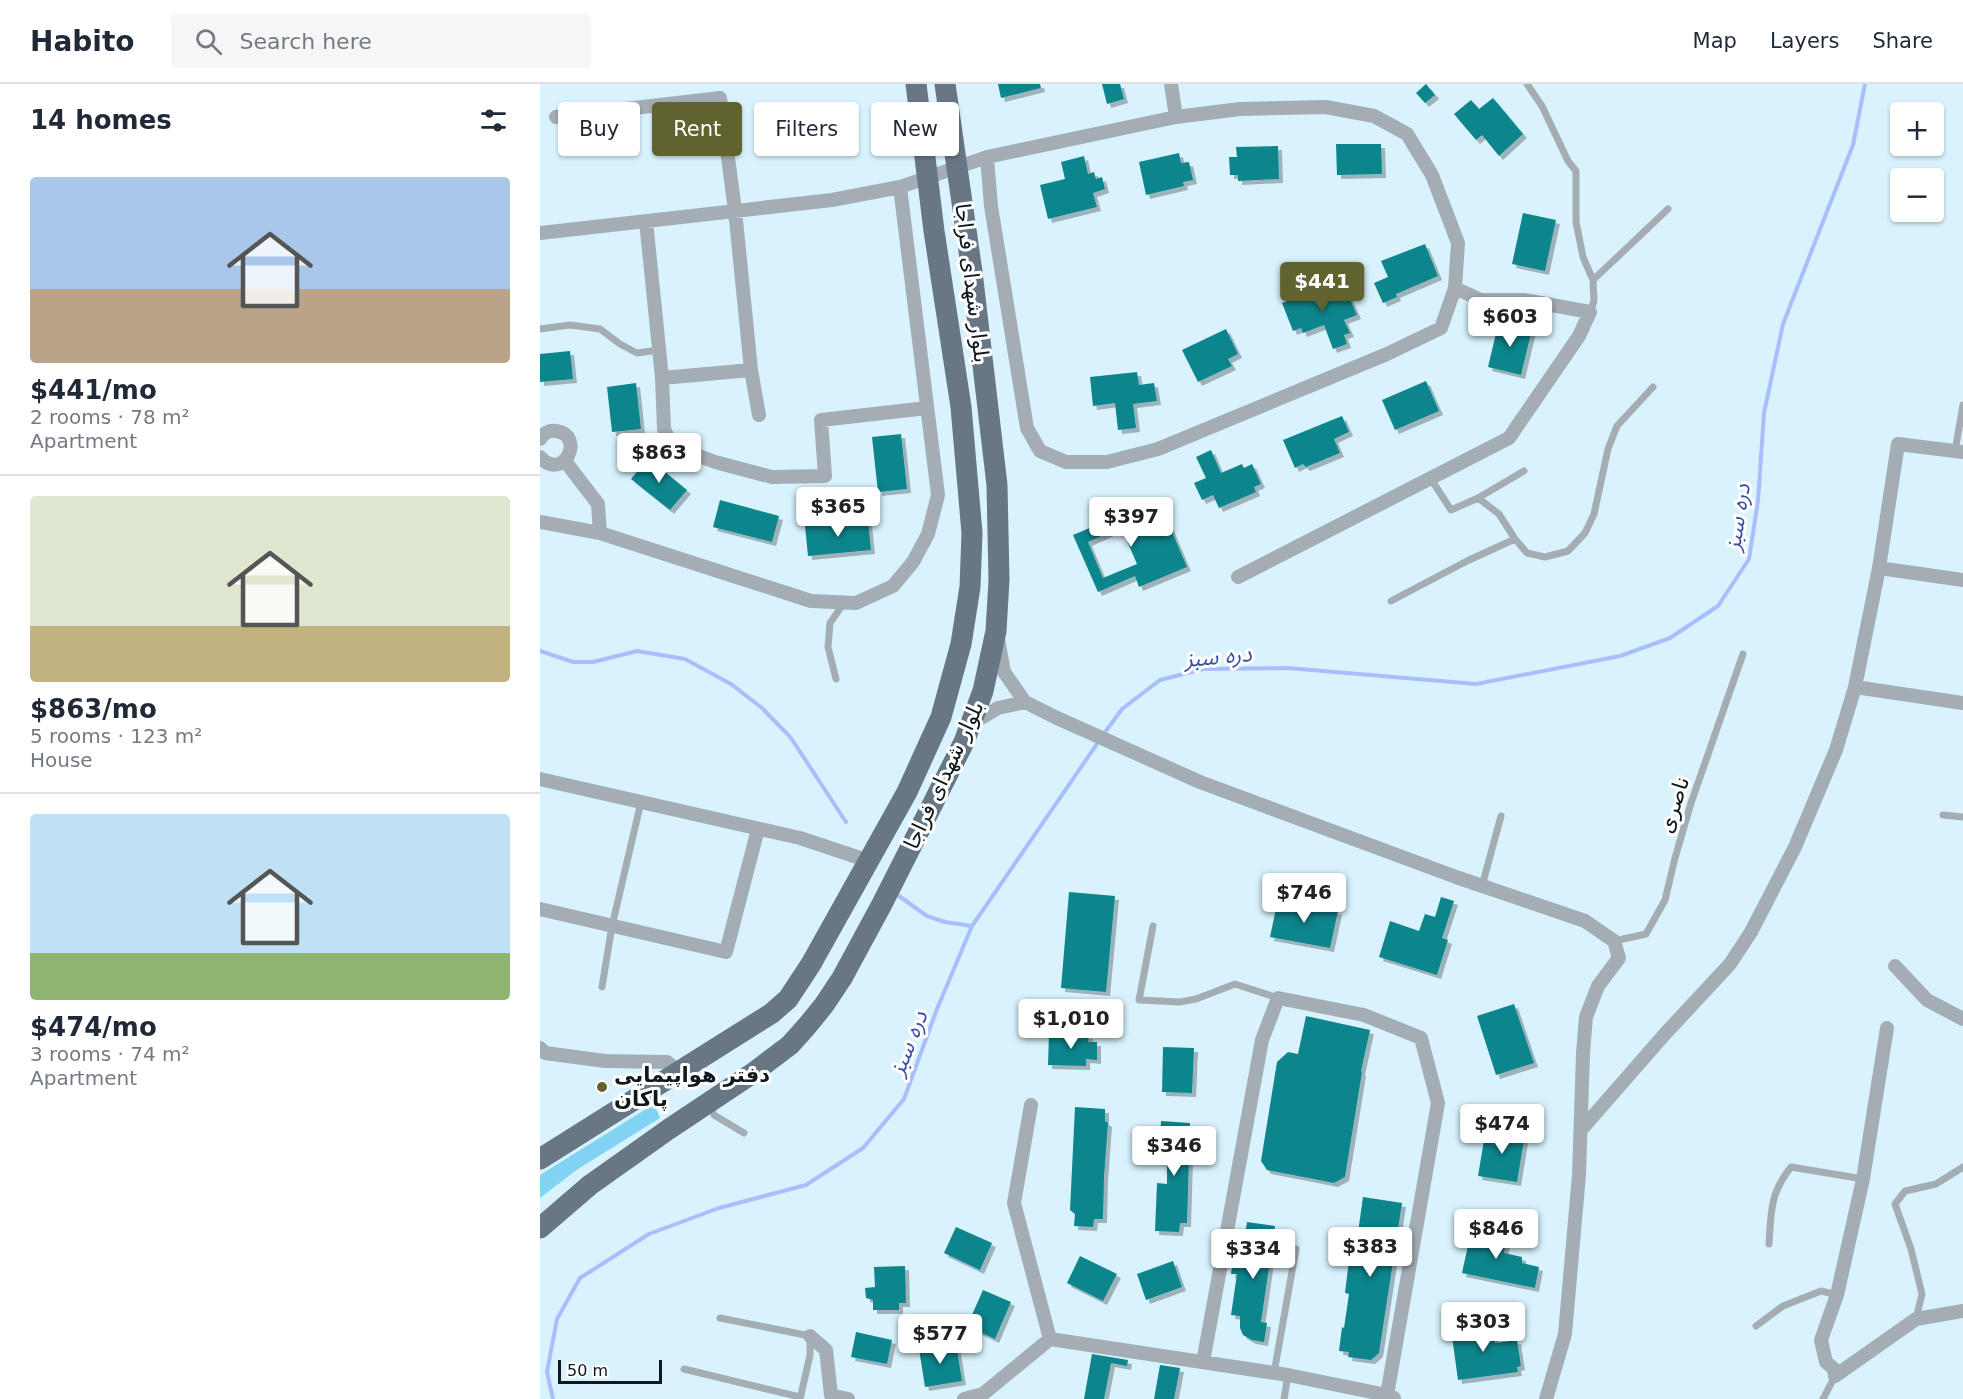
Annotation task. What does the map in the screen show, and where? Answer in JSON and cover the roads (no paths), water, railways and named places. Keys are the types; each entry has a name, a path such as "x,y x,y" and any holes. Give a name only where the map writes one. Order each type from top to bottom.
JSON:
{"main road":[{"name":"بلوار شهدای فراجا","path":"540,1159 772,1013 788,999 811,964 907,792 941,717 961,645 970,587 972,534 961,407 934,231 916,84"},
{"name":"بلوار شهدای فراجا","path":"540,1227 590,1185 669,1129 710,1104 790,1045 824,1005 842,978 882,904 964,742 983,691 996,631 999,580 997,485 972,272 945,84"}],"street":[{"path":"1171,84 1176,117"},
{"path":"556,117 720,98 735,210 751,370 759,415"},
{"path":"540,233 832,200 900,187 987,157 1176,117 1240,109 1326,107 1374,116 1407,134 1432,175 1458,243 1455,288 1441,328 1387,354 1158,449 1107,462 1066,462 1040,451 1027,428 991,206 987,157"},
{"path":"540,522 600,533 811,601 856,603 893,586 913,562 928,534 938,495 900,187"},
{"path":"646,220 662,378 664,429 669,440 681,449 715,462 772,477 825,476 821,420 927,408"},
{"path":"1238,577 1509,438 1579,336 1590,312 1524,300 1480,300 1455,288"},
{"path":"662,378 751,370"},
{"path":"540,439 547,432 553,431 564,434 571,447 565,461 555,465 549,464 540,457"},
{"path":"1581,1130 1730,964 1751,932 1800,836 1836,750 1855,687 1879,568 1898,444 1959,452"},
{"path":"565,461 598,504 600,533"},
{"path":"1879,568 1963,580"},
{"path":"996,631 1004,672 1025,702 1200,782 1482,886 1585,921 1614,941 1618,958 1598,986 1586,1017 1581,1130 1565,1334 1546,1399"},
{"path":"1855,687 1963,703"},
{"path":"971,724 998,708 1025,702"},
{"path":"540,778 800,838 869,861"},
{"path":"540,909 726,952 758,828"},
{"path":"1895,966 1927,1000 1963,1019"},
{"path":"964,1399 984,1396 1050,1339 1274,1373 1391,1397 1438,1104 1421,1038 1364,1015 1278,998 1262,1040 1203,1362"},
{"path":"1887,1028 1863,1179 1837,1295 1821,1340 1826,1362 1834,1370 1835,1376 1916,1319 1963,1311"},
{"path":"540,1048 545,1053 605,1061 668,1062 679,1072"},
{"path":"1031,1105 1014,1203 1050,1339"},
{"path":"810,1336 826,1350 831,1395 848,1399"}],"lane":[{"path":"1527,84 1542,106 1568,161 1576,171 1576,222 1583,257 1593,280 1594,302 1590,312"},
{"path":"1593,280 1668,209"},
{"path":"540,329 570,325 600,329 620,344 638,353 659,350"},
{"path":"1478,498 1499,514 1527,553 1545,557 1568,551 1585,533 1594,514 1608,449 1617,426 1653,387"},
{"path":"1959,452 1963,405"},
{"path":"1431,479 1451,510 1478,498 1524,471"},
{"path":"1391,602 1467,561 1515,539"},
{"path":"836,679 828,647 830,623 845,602"},
{"name":"ناصری","path":"1614,941 1646,934 1665,900 1692,803 1743,654"},
{"path":"602,987 612,926 640,802"},
{"path":"1943,815 1963,817"},
{"path":"1482,886 1501,816"},
{"path":"1154,926 1139,1000 1180,1002 1196,999 1234,984 1278,998"},
{"path":"710,1104 714,1115 744,1133"},
{"path":"1769,1244 1771,1208 1779,1181 1791,1167 1863,1179"},
{"path":"1916,1319 1922,1294 1911,1249 1895,1204 1905,1191 1936,1184 1963,1167"},
{"path":"1274,1373 1296,1248"},
{"path":"1756,1326 1783,1306 1821,1291 1837,1295"},
{"path":"684,1369 800,1398 810,1355 810,1336 720,1318"},
{"path":"1284,1399 1288,1376"},
{"path":"1824,1399 1835,1376"}],"waterway":[{"name":"دره سبز","path":"1103,735 1122,709 1160,680 1203,669 1288,668 1476,684 1620,656 1670,638 1718,606 1749,559 1758,501 1764,413 1783,324 1853,145 1865,84"},
{"path":"540,651 573,662 593,662 637,651 685,659 731,684 762,708 791,738 846,822"},
{"name":"دره سبز","path":"553,1399 547,1372 557,1319 580,1278 649,1234 719,1208 806,1185 863,1148 904,1099 937,1009 972,926 1099,741"},
{"path":"899,896 927,916 945,922 972,926"}],"place":[{"name":"دفتر هواپیمایی پاکان","path":"602,1087"}]}
